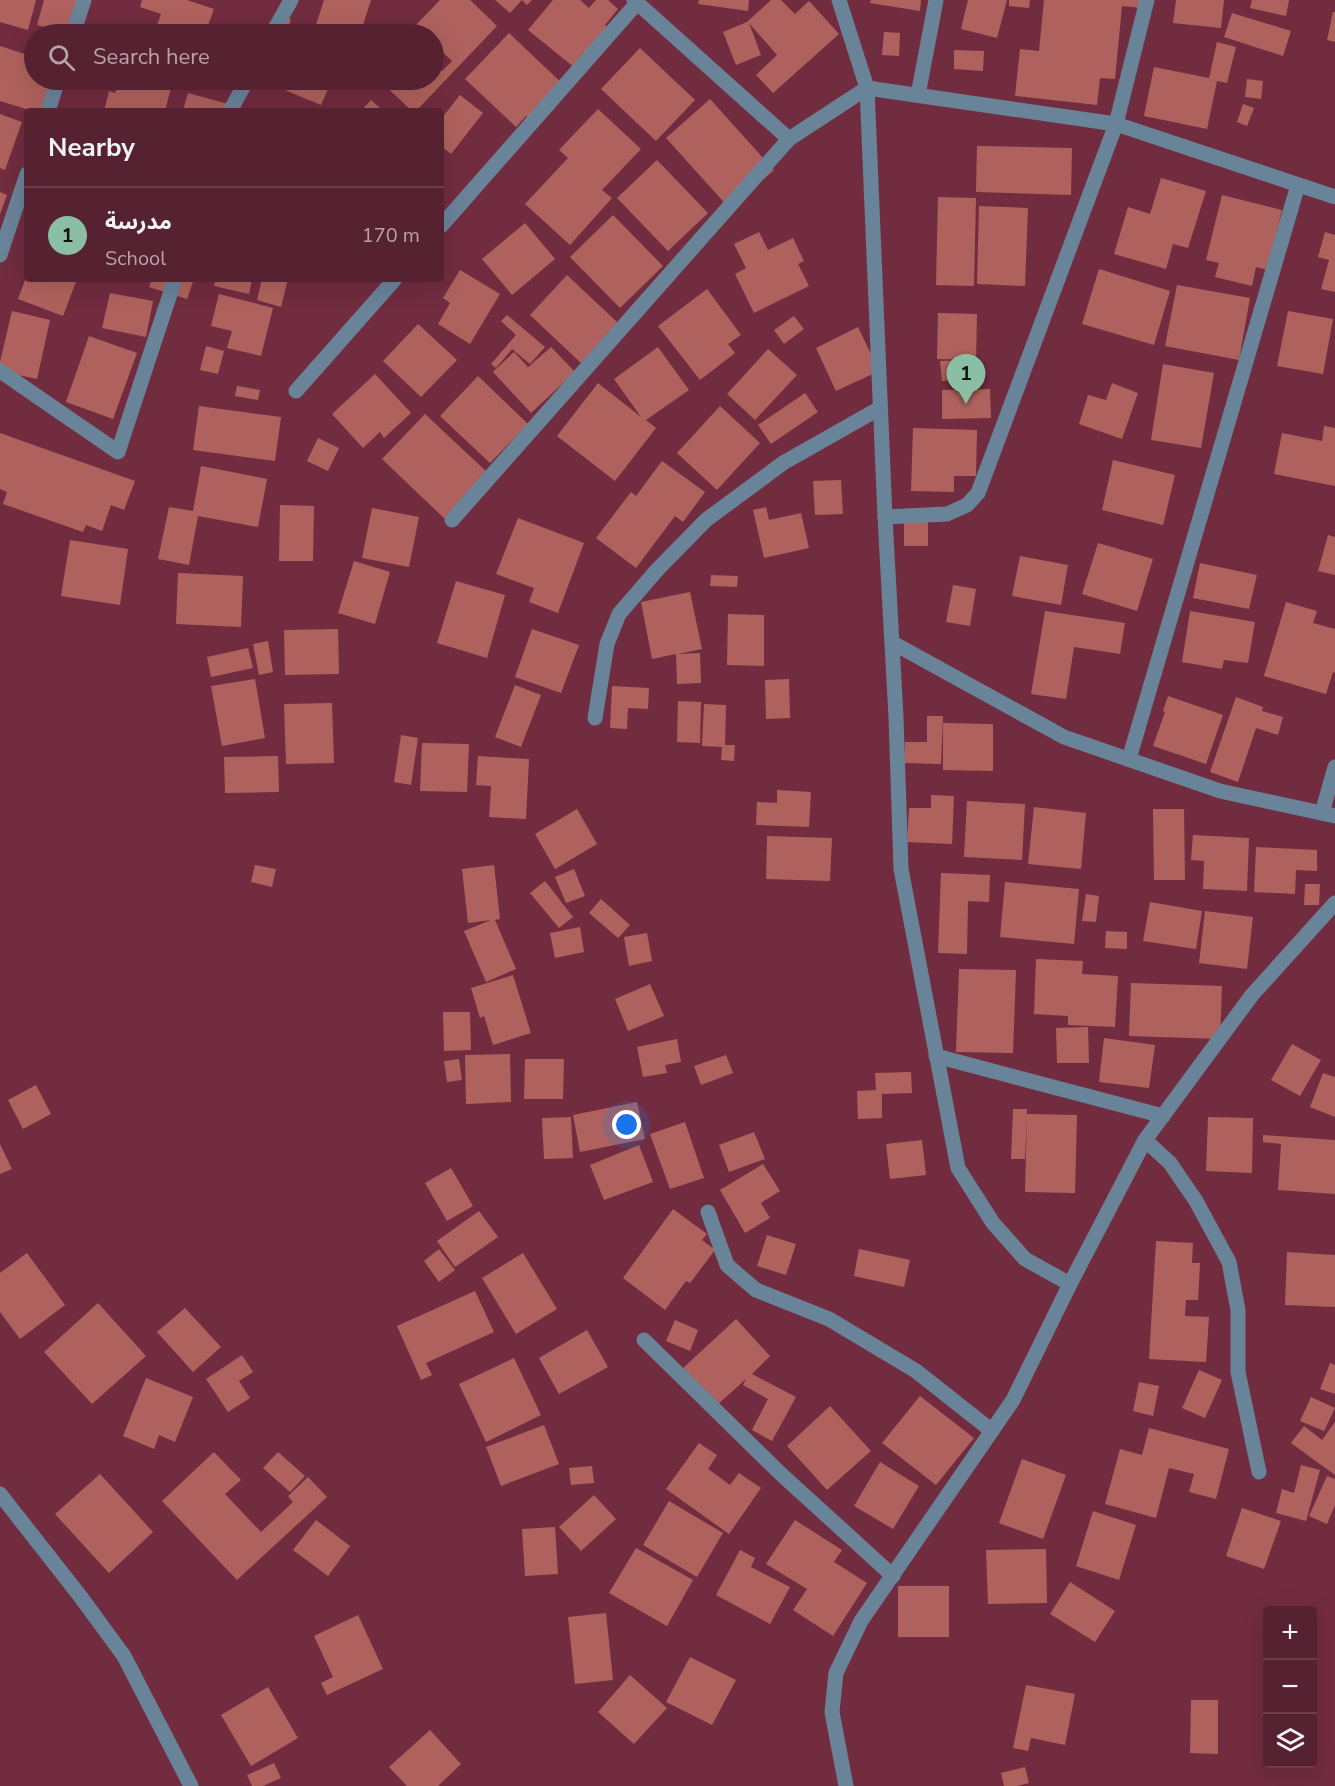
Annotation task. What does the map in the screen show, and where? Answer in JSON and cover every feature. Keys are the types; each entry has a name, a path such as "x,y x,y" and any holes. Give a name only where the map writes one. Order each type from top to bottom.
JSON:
{"street":[{"path":"76,24 84,0"},
{"path":"278,24 291,0"},
{"path":"839,0 867,88 885,517 893,643 901,869 958,1168 993,1223 1024,1259 1070,1284"},
{"path":"918,95 936,0"},
{"path":"885,517 947,514 967,505 978,493 1116,124 1147,0"},
{"path":"444,223 636,1 789,139"},
{"path":"452,520 789,139 867,88 1116,124 1335,197"},
{"path":"49,108 55,90"},
{"path":"232,108 242,90"},
{"path":"0,255 24,183"},
{"path":"1129,759 1298,185"},
{"path":"0,371 118,452 174,282"},
{"path":"296,391 392,282"},
{"path":"595,718 607,644 619,614 657,570 706,520 783,463 880,408"},
{"path":"893,643 1064,737 1220,791 1328,815 1335,767"},
{"path":"846,1786 831,1712 836,1673 861,1621 1013,1400 1145,1140 1252,995 1335,903"},
{"path":"936,1056 1163,1116"},
{"path":"1145,1140 1170,1163 1196,1201 1229,1262 1238,1310 1238,1372 1259,1472"},
{"path":"708,1212 728,1265 756,1290 829,1319 915,1371 992,1431"},
{"path":"644,1340 782,1475 893,1576"},
{"path":"0,1494 124,1656 191,1786"}],"building":[{"path":"0,0 36,0 30,24 24,24 24,29 0,22"},
{"path":"44,0 80,0 74,24 37,24"},
{"path":"142,0 187,0 214,9 209,24 158,24 161,14 140,7"},
{"path":"324,0 371,0 363,24 316,24"},
{"path":"440,0 470,0 497,26 444,82 444,69 452,61 444,53 444,24 417,24"},
{"path":"495,0 522,0 510,13"},
{"path":"522,0 532,0 527,5"},
{"path":"553,0 580,0 589,8 596,0 608,0 618,9 605,25 613,31 580,72 528,30"},
{"path":"699,0 749,0 748,11 698,4"},
{"path":"771,0 781,0 795,14 809,1 839,34 773,93 756,75 777,55 749,23 761,55 736,65 723,32 747,22"},
{"path":"871,0 921,0 920,11 870,3"},
{"path":"968,0 1007,0 997,38 961,29"},
{"path":"1009,0 1030,0 1029,8 1009,6"},
{"path":"1044,0 1143,0 1142,8 1122,6 1115,79 1100,78 1097,105 1015,96 1020,49 1039,51"},
{"path":"1176,0 1224,0 1221,28 1173,23"},
{"path":"1252,0 1289,0 1286,16 1250,8"},
{"path":"1333,12 1335,12 1335,42 1327,40"},
{"path":"1232,13 1291,31 1283,56 1224,37"},
{"path":"276,14 291,19 290,24 274,24"},
{"path":"884,32 900,33 899,56 882,55"},
{"path":"509,33 568,89 534,124 526,116 516,127 465,79"},
{"path":"1217,42 1236,47 1227,83 1217,81 1207,129 1144,116 1154,67 1209,78"},
{"path":"0,46 24,54 24,90 53,90 47,108 24,108 0,101"},
{"path":"640,48 695,100 656,141 601,89"},
{"path":"954,50 984,51 983,71 954,69"},
{"path":"1247,79 1263,81 1261,99 1245,97"},
{"path":"116,90 170,90 166,108 105,108 109,91 115,93"},
{"path":"285,90 328,90 321,105"},
{"path":"390,90 436,90 419,108 409,108"},
{"path":"188,93 243,108 184,108"},
{"path":"460,95 483,113 451,154 444,148 444,115"},
{"path":"710,99 774,170 730,209 666,138"},
{"path":"371,100 380,108 364,108"},
{"path":"1243,104 1254,108 1247,126 1237,122"},
{"path":"598,109 641,149 602,190 612,198 570,245 525,204 568,158 559,150"},
{"path":"0,114 22,122 5,170 0,168"},
{"path":"977,146 1072,148 1071,195 976,192"},
{"path":"657,160 708,213 668,251 617,198"},
{"path":"1161,178 1206,191 1188,248 1173,244 1166,269 1114,254 1128,207 1150,214"},
{"path":"0,192 7,195 0,214"},
{"path":"1222,195 1282,210 1268,270 1256,267 1252,286 1215,277 1219,263 1206,260"},
{"path":"938,197 976,198 974,286 936,285"},
{"path":"979,206 1028,208 1025,286 977,284"},
{"path":"613,215 663,266 620,308 570,257"},
{"path":"525,223 555,259 512,295 482,259"},
{"path":"759,232 768,250 793,238 804,261 798,264 809,286 754,313 735,274 746,268 734,244"},
{"path":"1325,232 1335,235 1335,292 1321,289 1329,260 1318,257"},
{"path":"1099,269 1170,291 1154,345 1082,324"},
{"path":"460,270 500,294 470,344 438,324 450,303 443,298"},
{"path":"567,275 618,323 581,363 530,315"},
{"path":"24,282 76,282 63,316 18,299"},
{"path":"151,282 193,282 187,299 149,287"},
{"path":"215,282 251,282 249,294 214,286"},
{"path":"261,282 287,282 281,307 257,300"},
{"path":"1177,285 1250,298 1239,360 1165,346"},
{"path":"707,289 741,335 728,344 735,353 700,380 658,326"},
{"path":"110,293 153,301 146,337 102,328"},
{"path":"219,294 273,308 261,356 227,348 232,331 211,326"},
{"path":"12,311 50,320 37,379 0,371"},
{"path":"1288,311 1333,319 1323,374 1277,366"},
{"path":"938,313 977,314 976,360 937,359"},
{"path":"507,315 545,347 530,364 512,349 496,368 491,364 516,335 501,321"},
{"path":"794,316 804,329 784,344 774,330"},
{"path":"418,324 457,360 421,397 383,361"},
{"path":"858,327 879,371 836,391 816,348"},
{"path":"89,336 137,353 113,419 66,402"},
{"path":"206,346 224,351 218,374 200,370"},
{"path":"551,347 575,372 531,413 493,372 514,352 528,367 526,369"},
{"path":"658,347 689,390 646,420 656,428 615,481 557,436 598,383 641,417 614,379"},
{"path":"768,349 797,375 755,420 727,394"},
{"path":"963,360 965,379 942,381 940,361"},
{"path":"1163,364 1214,373 1201,448 1151,440"},
{"path":"375,374 411,413 384,438 380,432 363,448 332,414"},
{"path":"478,376 528,424 490,463 440,416"},
{"path":"1112,383 1138,393 1122,439 1079,424 1088,395 1106,400"},
{"path":"237,386 260,390 258,400 235,396"},
{"path":"990,389 991,418 942,419 942,390"},
{"path":"805,393 818,412 771,444 758,425"},
{"path":"199,406 281,417 275,461 193,450"},
{"path":"720,406 760,443 717,490 677,453"},
{"path":"425,414 489,474 446,520 382,459"},
{"path":"1324,426 1335,428 1335,486 1274,474 1282,433 1322,441"},
{"path":"913,428 977,430 976,476 954,476 954,492 911,491"},
{"path":"0,433 135,481 124,510 111,505 102,531 86,525 83,532 3,504 7,492 0,489"},
{"path":"318,438 339,448 328,471 307,461"},
{"path":"1113,460 1175,475 1163,525 1102,510"},
{"path":"662,461 705,492 683,522 675,516 636,568 596,538 631,492 636,496"},
{"path":"201,466 267,479 258,527 198,516 189,565 158,559 169,507 193,511"},
{"path":"841,480 843,514 815,515 813,481"},
{"path":"280,505 314,506 313,561 279,561"},
{"path":"766,507 769,520 801,513 809,548 764,558 753,510"},
{"path":"372,508 419,517 409,567 362,558"},
{"path":"518,518 584,543 558,613 529,602 534,588 496,574"},
{"path":"904,522 928,522 928,546 904,546"},
{"path":"1328,535 1335,537 1335,575 1318,571"},
{"path":"70,540 128,549 120,605 61,596"},
{"path":"1098,543 1153,559 1137,611 1082,594"},
{"path":"1020,556 1068,565 1061,605 1012,596"},
{"path":"354,561 390,572 375,624 338,613"},
{"path":"1200,563 1257,575 1249,609 1193,598"},
{"path":"178,573 243,576 241,627 176,624"},
{"path":"711,575 738,576 737,587 710,586"},
{"path":"456,581 505,595 487,658 437,643"},
{"path":"953,585 976,589 970,626 946,622"},
{"path":"690,592 702,649 678,654 700,653 701,683 677,684 676,654 652,659 641,602"},
{"path":"1286,602 1317,611 1313,623 1335,629 1335,673 1333,672 1326,694 1264,676"},
{"path":"1045,611 1125,623 1120,654 1074,647 1066,699 1031,694"},
{"path":"1190,611 1255,622 1248,663 1224,660 1222,669 1182,662"},
{"path":"728,614 764,615 764,666 727,665"},
{"path":"338,629 339,674 285,675 284,630"},
{"path":"532,629 579,645 561,693 515,677"},
{"path":"268,641 273,672 259,675 253,644"},
{"path":"248,648 253,668 211,677 207,657"},
{"path":"255,679 265,738 222,746 211,686"},
{"path":"789,679 790,718 766,719 765,680"},
{"path":"515,685 541,695 521,747 495,737"},
{"path":"612,686 649,688 648,709 628,708 627,729 610,728"},
{"path":"1168,696 1223,715 1206,764 1153,746"},
{"path":"1236,697 1263,707 1262,711 1283,717 1278,735 1256,728 1238,782 1210,772"},
{"path":"678,701 701,702 700,743 677,742"},
{"path":"332,703 334,763 286,764 284,704"},
{"path":"704,704 726,705 725,745 735,745 734,761 721,760 722,747 702,746"},
{"path":"927,716 943,716 941,764 904,763 905,742 927,742"},
{"path":"943,723 993,724 993,771 943,770"},
{"path":"401,735 418,738 411,785 394,782"},
{"path":"422,743 469,744 467,792 420,791"},
{"path":"278,756 279,792 225,793 224,757"},
{"path":"478,756 529,759 526,819 489,817 491,786 476,785"},
{"path":"777,790 811,792 809,827 756,825 757,802 777,803"},
{"path":"931,795 954,796 952,844 907,842 909,808 931,808"},
{"path":"967,801 1025,804 1022,860 964,857"},
{"path":"1034,807 1086,813 1081,869 1028,864"},
{"path":"577,809 597,844 555,869 535,834"},
{"path":"1153,809 1184,809 1185,880 1154,880"},
{"path":"1193,835 1249,838 1247,891 1203,889 1204,861 1191,860"},
{"path":"767,836 832,838 830,881 766,879"},
{"path":"1256,847 1317,850 1317,871 1296,870 1295,894 1254,892"},
{"path":"255,865 276,869 272,887 251,882"},
{"path":"494,865 500,919 495,920 516,969 486,982 464,931 491,920 468,923 462,869"},
{"path":"574,869 585,896 566,903 555,877"},
{"path":"941,873 990,875 989,902 968,901 967,954 938,953"},
{"path":"545,881 573,917 559,928 530,893"},
{"path":"1005,882 1079,889 1074,944 1000,937"},
{"path":"1305,884 1320,884 1319,905 1304,905"},
{"path":"1086,894 1099,896 1096,922 1082,921"},
{"path":"601,899 630,925 618,938 589,913"},
{"path":"1150,902 1202,911 1196,949 1143,941"},
{"path":"1205,911 1253,917 1247,969 1199,963"},
{"path":"580,927 584,952 555,958 550,933"},
{"path":"1106,931 1127,932 1127,949 1105,948"},
{"path":"647,933 652,961 629,966 624,937"},
{"path":"1036,959 1083,961 1082,974 1118,976 1115,1027 1068,1025 1068,1016 1034,1014"},
{"path":"959,969 1016,970 1013,1053 956,1052"},
{"path":"513,975 531,1033 493,1045 484,1016 480,1018 471,988"},
{"path":"1131,983 1222,986 1220,1039 1129,1036"},
{"path":"650,984 664,1016 628,1031 615,999"},
{"path":"443,1012 470,1012 471,1050 444,1051"},
{"path":"1088,1027 1089,1063 1057,1063 1056,1028"},
{"path":"1104,1038 1155,1045 1149,1088 1099,1082"},
{"path":"677,1039 681,1062 665,1065 667,1073 643,1077 637,1047"},
{"path":"1292,1044 1321,1060 1300,1096 1271,1080"},
{"path":"510,1054 511,1102 466,1104 465,1055"},
{"path":"726,1055 733,1073 701,1085 694,1066"},
{"path":"459,1059 462,1080 447,1082 444,1061"},
{"path":"525,1059 564,1059 563,1099 524,1099"},
{"path":"911,1072 912,1093 882,1094 882,1118 858,1119 857,1091 876,1090 875,1073"},
{"path":"1323,1073 1335,1077 1335,1117 1310,1107"},
{"path":"36,1085 51,1114 23,1129 8,1100"},
{"path":"637,1102 645,1139 580,1152 573,1115"},
{"path":"1013,1109 1027,1109 1027,1114 1077,1115 1075,1193 1025,1192 1027,1118 1025,1159 1011,1159"},
{"path":"571,1117 573,1158 544,1159 542,1118"},
{"path":"1208,1117 1253,1118 1252,1173 1206,1171"},
{"path":"685,1122 704,1178 670,1189 650,1134"},
{"path":"754,1132 765,1159 729,1172 719,1145"},
{"path":"1263,1135 1335,1140 1335,1194 1278,1190 1281,1144 1263,1142"},
{"path":"922,1140 926,1175 890,1179 886,1144"},
{"path":"0,1144 12,1169 0,1174"},
{"path":"639,1145 653,1182 604,1200 590,1165"},
{"path":"763,1164 780,1191 761,1203 770,1218 745,1233 720,1190"},
{"path":"451,1168 473,1206 447,1221 425,1183"},
{"path":"673,1209 707,1234 702,1240 715,1250 690,1283 686,1281 665,1310 623,1278"},
{"path":"479,1211 498,1237 455,1267 437,1241"},
{"path":"767,1235 796,1244 786,1275 757,1266"},
{"path":"1156,1241 1193,1243 1192,1263 1200,1263 1198,1300 1186,1300 1185,1316 1209,1317 1206,1362 1149,1359"},
{"path":"439,1249 455,1270 439,1282 424,1261"},
{"path":"859,1249 910,1260 904,1287 854,1276"},
{"path":"1287,1252 1335,1255 1335,1307 1285,1305"},
{"path":"27,1253 65,1305 20,1339 0,1312 0,1273"},
{"path":"523,1253 557,1309 516,1334 482,1278"},
{"path":"475,1291 494,1332 426,1363 432,1375 421,1380 397,1326"},
{"path":"98,1303 146,1356 92,1404 44,1352"},
{"path":"185,1308 221,1347 193,1372 157,1332"},
{"path":"736,1319 770,1356 752,1374 796,1397 772,1441 752,1430 768,1399 743,1385 746,1379 716,1406 682,1369"},
{"path":"675,1320 698,1330 690,1351 666,1341"},
{"path":"587,1330 608,1367 559,1394 539,1358"},
{"path":"242,1355 253,1372 239,1381 250,1398 228,1412 206,1379"},
{"path":"514,1358 541,1415 486,1442 459,1384"},
{"path":"1330,1363 1335,1365 1335,1394 1320,1389"},
{"path":"1199,1370 1222,1380 1205,1418 1182,1408"},
{"path":"146,1378 193,1397 175,1442 159,1435 154,1449 123,1436"},
{"path":"1139,1382 1159,1386 1153,1416 1133,1411"},
{"path":"920,1396 974,1438 936,1485 882,1443"},
{"path":"1311,1397 1335,1408 1324,1431 1300,1421"},
{"path":"830,1406 871,1451 827,1490 787,1446"},
{"path":"1335,1422 1335,1475 1291,1443 1304,1426 1322,1440"},
{"path":"544,1425 559,1464 501,1486 486,1447"},
{"path":"1149,1428 1229,1449 1216,1499 1189,1492 1194,1474 1169,1468 1156,1518 1105,1504 1120,1449 1142,1455"},
{"path":"699,1443 717,1455 708,1469 730,1485 739,1473 761,1488 729,1534 666,1489"},
{"path":"214,1452 241,1480 225,1494 261,1532 293,1502 288,1496 308,1477 327,1497 237,1580 162,1501"},
{"path":"278,1452 305,1476 290,1492 263,1468"},
{"path":"1022,1459 1066,1475 1043,1539 999,1523"},
{"path":"880,1462 919,1486 893,1529 854,1506"},
{"path":"1301,1465 1320,1470 1306,1521 1276,1513 1282,1489 1294,1493"},
{"path":"592,1466 594,1483 571,1485 569,1468"},
{"path":"100,1474 153,1532 109,1573 55,1514"},
{"path":"1327,1476 1335,1479 1335,1505 1327,1524 1309,1516"},
{"path":"594,1495 616,1519 581,1551 559,1527"},
{"path":"669,1501 723,1533 697,1577 643,1545"},
{"path":"1242,1508 1281,1521 1264,1569 1226,1556"},
{"path":"1093,1511 1136,1525 1119,1580 1076,1566"},
{"path":"316,1520 350,1546 328,1576 293,1550"},
{"path":"795,1520 842,1550 834,1562 867,1583 833,1636 793,1610 807,1589 766,1564"},
{"path":"555,1527 558,1574 525,1576 522,1529"},
{"path":"636,1548 693,1580 667,1626 609,1593"},
{"path":"1046,1549 1047,1603 988,1604 986,1550"},
{"path":"740,1550 755,1558 751,1567 790,1587 770,1624 716,1595"},
{"path":"1070,1582 1115,1611 1095,1642 1050,1614"},
{"path":"898,1586 949,1586 949,1637 898,1637"},
{"path":"606,1613 613,1680 575,1684 568,1617"},
{"path":"358,1615 383,1669 327,1695 321,1683 333,1677 314,1636"},
{"path":"690,1657 736,1680 712,1725 666,1702"},
{"path":"630,1675 667,1708 634,1744 598,1712"},
{"path":"1026,1685 1075,1694 1065,1745 1031,1738 1028,1751 1013,1748"},
{"path":"268,1687 298,1738 251,1766 221,1715"},
{"path":"1191,1700 1218,1700 1218,1754 1190,1753"},
{"path":"430,1730 461,1764 438,1786 407,1786 389,1767"},
{"path":"274,1763 281,1778 263,1786 252,1786 247,1775"},
{"path":"1025,1767 1029,1783 1004,1786 1001,1773"}],"place":[{"name":"مدرسة","path":"966,404"}]}
